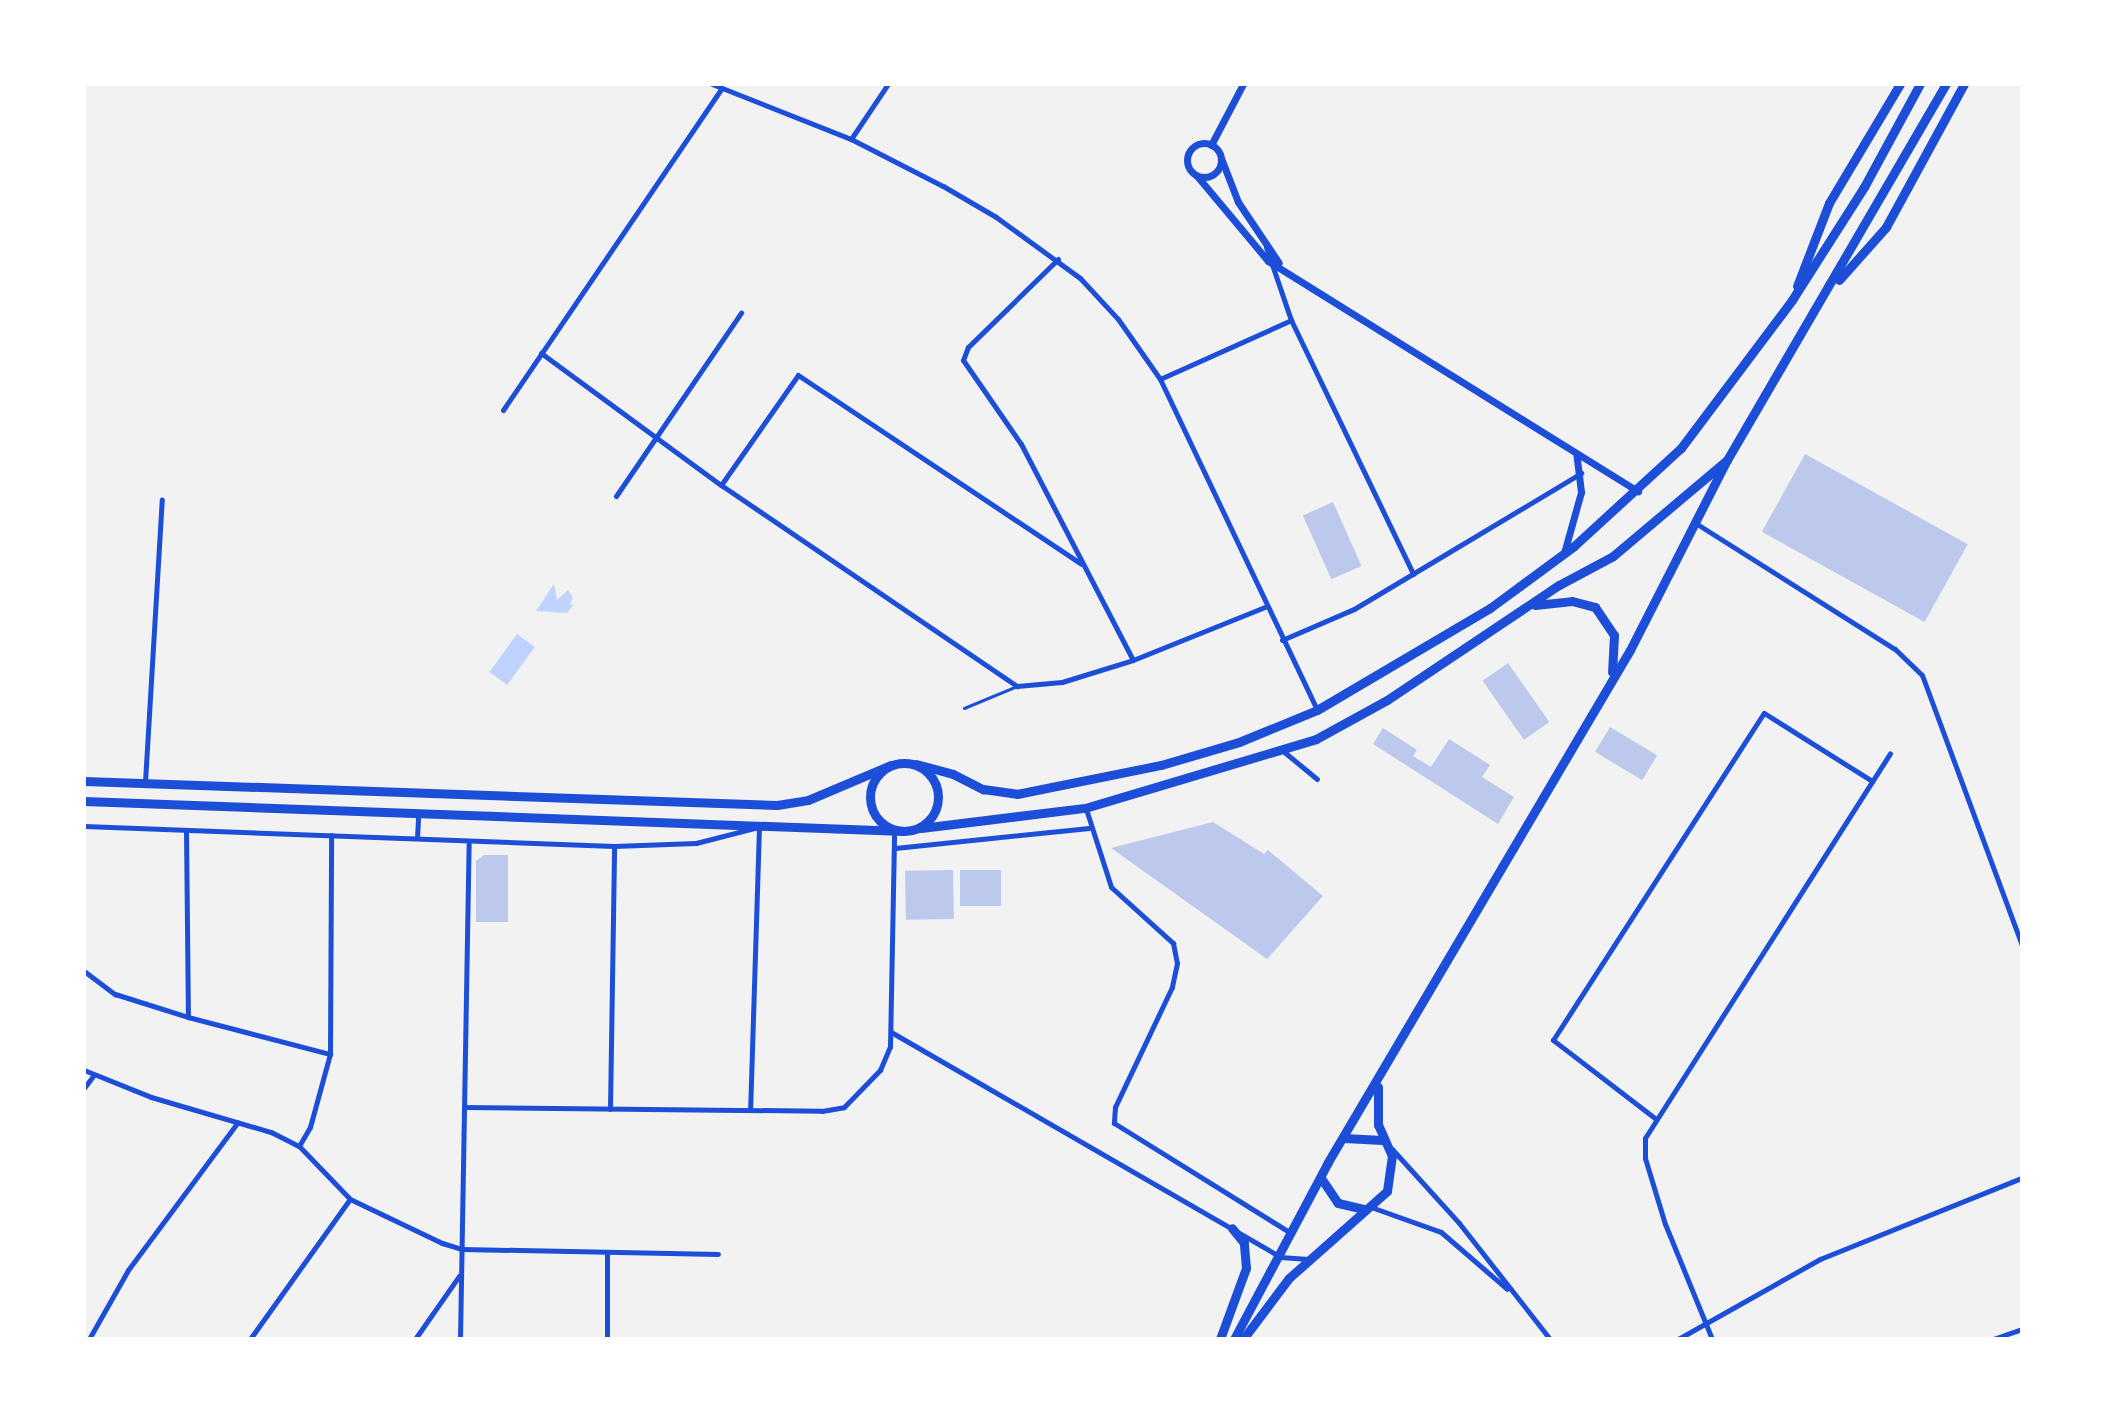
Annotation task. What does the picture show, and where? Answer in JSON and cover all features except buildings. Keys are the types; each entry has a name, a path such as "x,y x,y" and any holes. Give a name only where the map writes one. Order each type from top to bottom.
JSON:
{"main road":[{"path":"1792,300 1829,203 1900,84"},
{"path":"84,781 777,805 808,800 891,765 916,764 997,792 1037,791 1213,750 1317,710 1490,608 1564,553 1638,491 1681,448 1792,300 1864,187 1920,84"},
{"path":"1234,1339 1321,1178 1689,540 1727,460 1831,288 1946,84"},
{"path":"1831,288 1868,253 1886,227 1964,84"},
{"path":"84,801 418,817 899,831 1085,808 1316,739 1387,700 1646,532 1727,460"},
{"path":"1531,606 1582,602 1604,615 1614,635 1612,674"},
{"path":"916,764 932,776 939,794 935,814 921,828"},
{"path":"891,765 873,780 870,804 882,822 899,831"},
{"path":"1243,1339 1308,1259 1387,1191 1392,1168 1375,1112 1378,1083"},
{"path":"1344,1138 1385,1143"},
{"path":"1321,1178 1338,1203 1365,1208"},
{"path":"1220,1339 1246,1268 1244,1243 1232,1228"}],"street":[{"path":"712,84 851,139 986,210 1058,259 1118,319 1160,379 1265,607 1317,710"},
{"path":"851,139 888,84"},
{"path":"1211,145 1243,84"},
{"path":"503,410 722,88"},
{"path":"1281,265 1238,202 1221,158 1211,145 1200,144 1188,155 1188,167 1268,261 1281,265 1638,491"},
{"path":"1197,176 1216,172 1221,158"},
{"path":"1266,247 1268,261 1291,320 1413,574"},
{"path":"1058,259 968,347 963,360 1021,444 1133,660"},
{"path":"616,496 741,313"},
{"path":"1160,379 1291,320"},
{"path":"541,353 721,485 1017,686 1062,682 1133,660 1265,607"},
{"path":"721,485 798,375 1082,564"},
{"path":"1564,553 1580,502 1582,473 1576,454"},
{"path":"1282,640 1354,609 1582,473"},
{"path":"145,782 162,500"},
{"path":"1697,524 1895,649 1922,675 2022,946"},
{"path":"1656,1119 1553,1040 1764,713 1872,781"},
{"path":"1282,750 1317,779"},
{"path":"1712,1339 1645,1158 1645,1138 1890,753"},
{"path":"1085,808 1089,828 1111,887 1173,943 1177,963 1166,1000 1115,1107 1114,1123 1292,1233"},
{"path":"417,838 418,817"},
{"path":"84,826 417,838 469,844 614,846 726,839 759,827 750,1110"},
{"path":"895,848 1089,828"},
{"path":"186,830 188,1017"},
{"path":"464,1107 750,1110 844,1107 884,1065 891,1032 895,848 899,831"},
{"path":"299,1146 310,1127 330,1054 331,835"},
{"path":"460,1339 469,844"},
{"path":"610,1109 614,846"},
{"path":"84,971 115,994 188,1017 330,1054"},
{"path":"891,1032 1280,1257 1308,1259"},
{"path":"84,1070 93,1076 238,1122 299,1146 350,1199 462,1249 718,1254"},
{"path":"84,1088 93,1076"},
{"path":"89,1339 128,1270 238,1122"},
{"path":"1385,1143 1459,1223 1550,1339"},
{"path":"1678,1339 1705,1321 1820,1259 2022,1178"},
{"path":"250,1339 350,1199"},
{"path":"1365,1208 1441,1232 1517,1298"},
{"path":"607,1254 607,1339"},
{"path":"415,1339 460,1275"},
{"path":"1993,1339 2022,1329"}],"lane":[{"path":"964,708 1017,686"}],"water":[{"path":"554,584 557,600 568,590 573,598 569,605 574,604 567,613 536,611"},
{"path":"517,634 535,647 507,685 489,672"}]}
